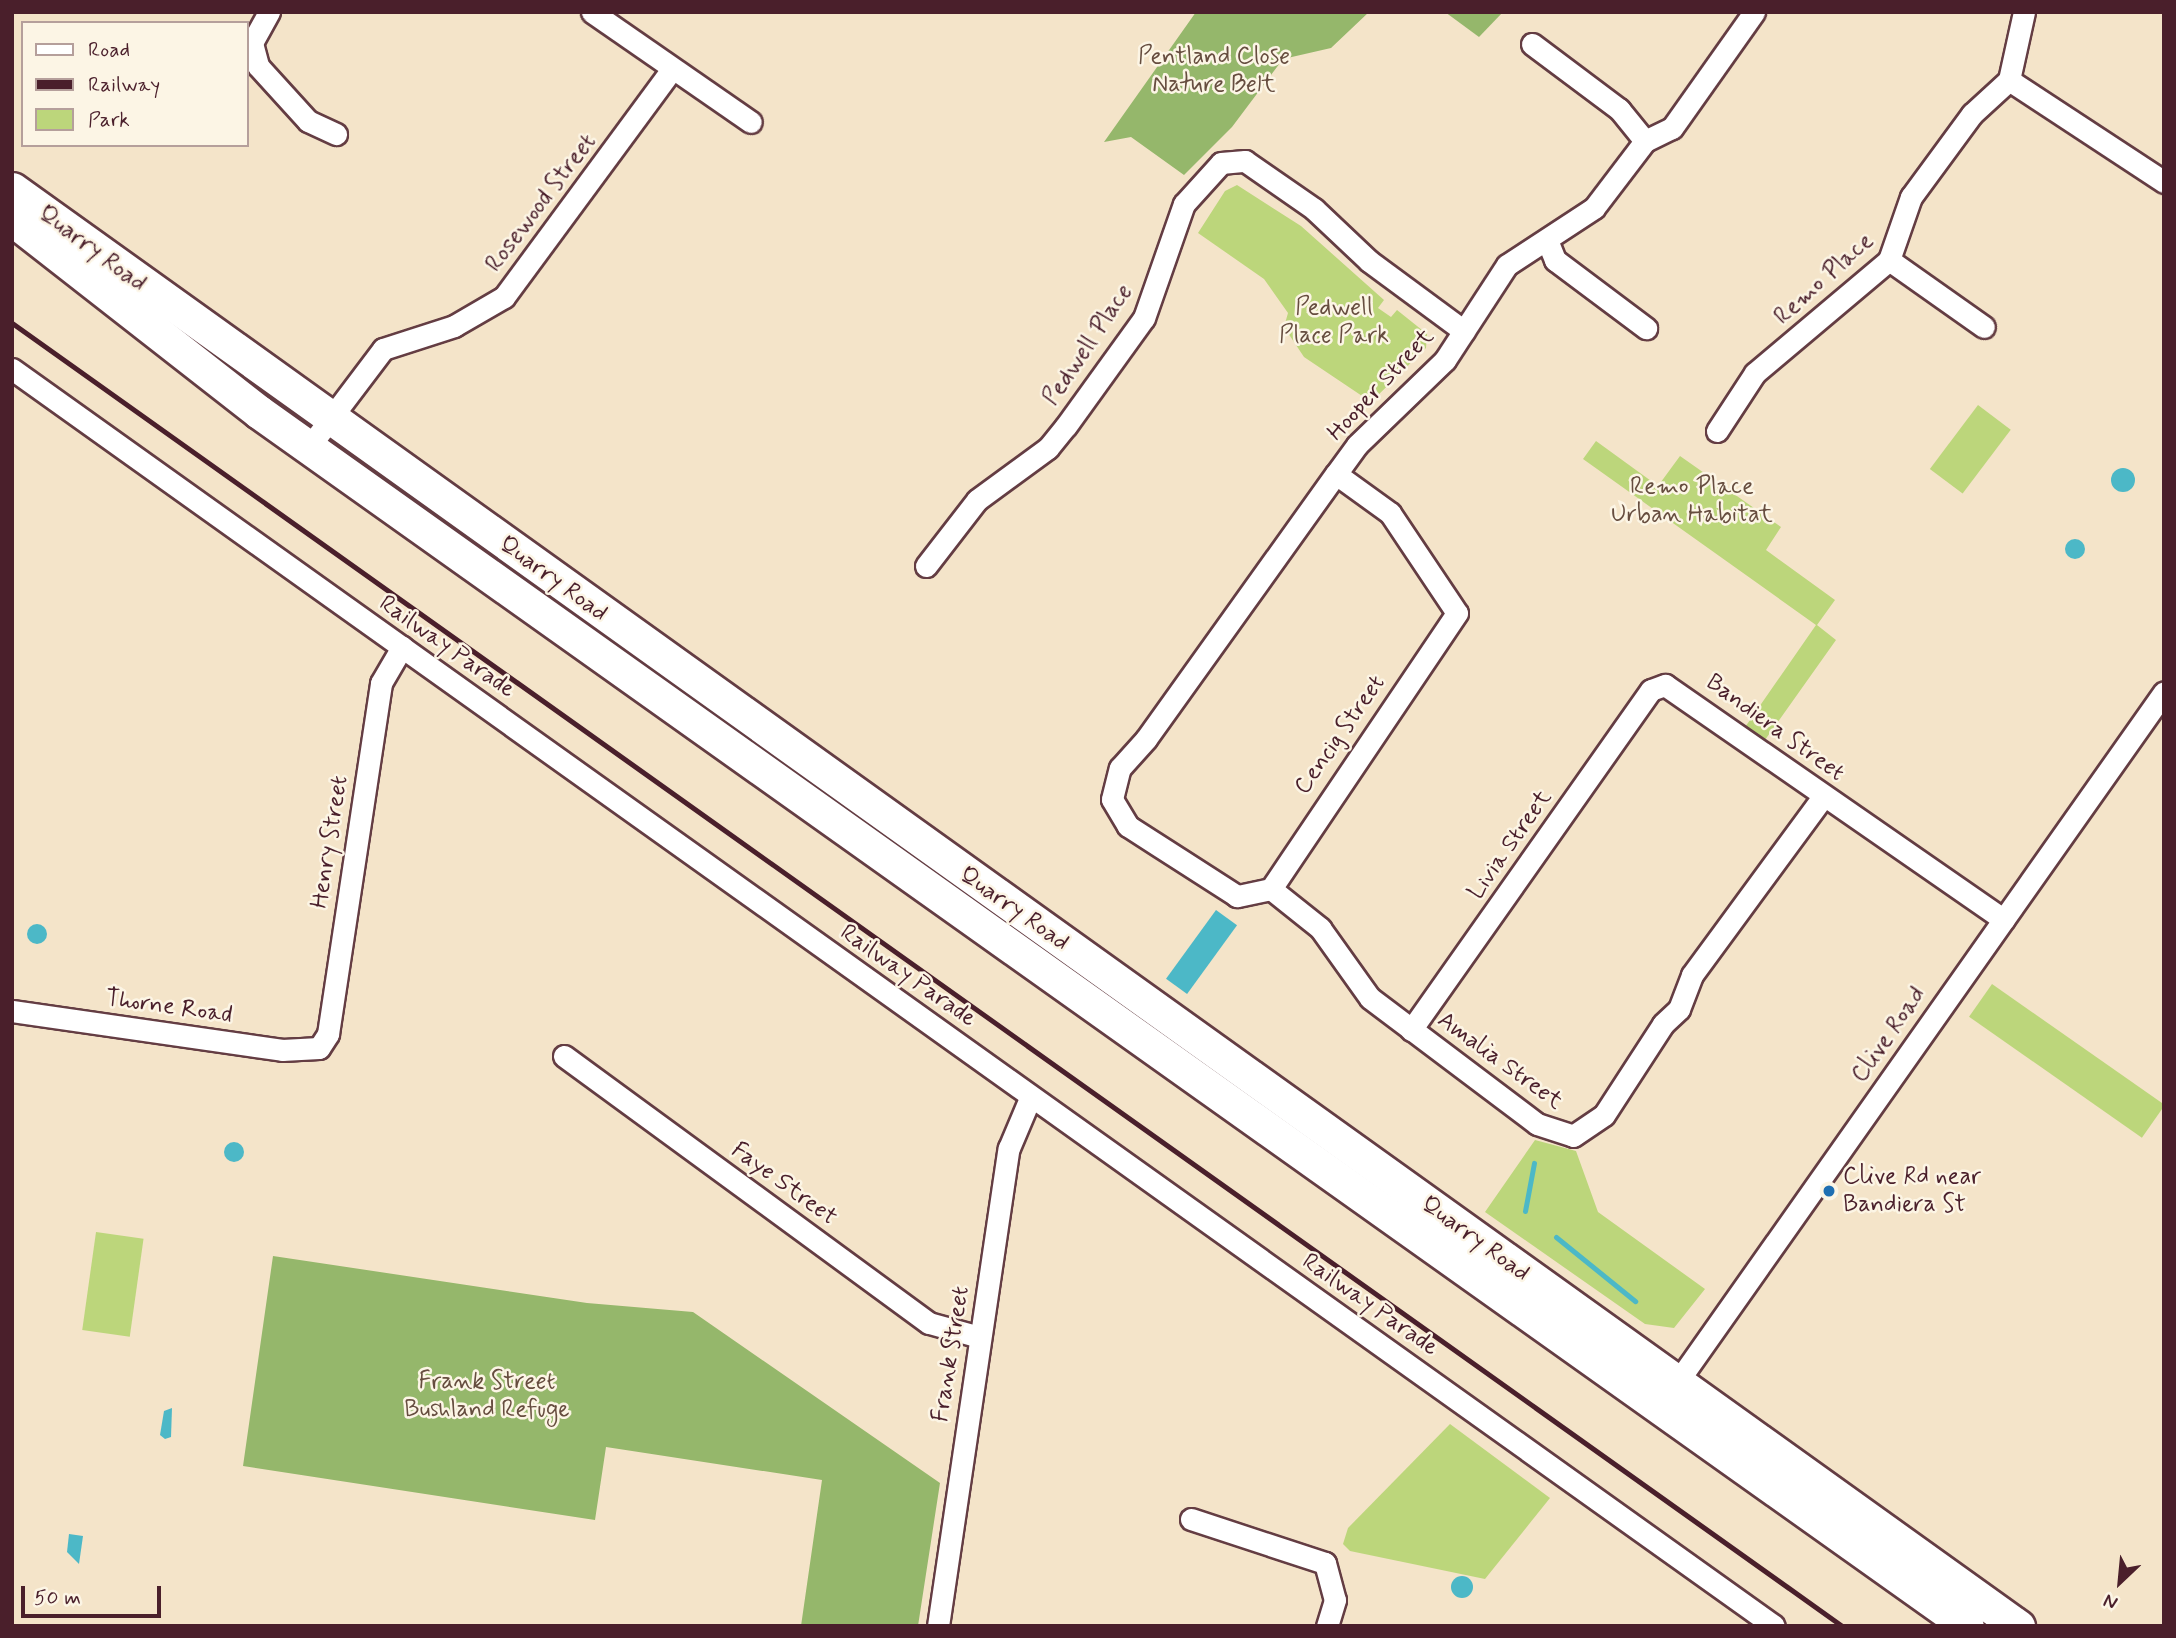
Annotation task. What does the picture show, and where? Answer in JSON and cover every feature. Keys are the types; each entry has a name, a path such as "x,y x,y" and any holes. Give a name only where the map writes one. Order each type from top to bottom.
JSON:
{"main road":[{"name":"Quarry Road","path":"12,189 1385,1194"},
{"name":"Quarry Road","path":"12,219 309,447 1385,1194 1667,1395 2018,1626"},
{"name":"Quarry Road","path":"1667,1395 1966,1626"}],"street":[{"path":"269,12 253,43 258,65 308,121 336,135"},
{"path":"592,12 751,122"},
{"name":"Hooper Street","path":"1271,889 1250,897 1225,891 1128,826 1112,799 1120,768 1336,474 1445,360 1507,265 1594,208 1645,141 1672,128 1754,12"},
{"path":"2024,12 2008,80 2164,182"},
{"path":"1532,44 1619,109 1645,141"},
{"name":"Rosewood Street","path":"309,447 383,349 454,326 504,297 671,69"},
{"name":"Remo Place","path":"1717,432 1755,373 1889,260 1911,197 1962,126 2008,80"},
{"name":"Pedwell Place","path":"926,566 988,489 1048,448 1066,426 1144,318 1184,204 1221,163 1245,161 1314,209 1370,261 1464,331"},
{"path":"1547,240 1555,260 1646,328"},
{"path":"1889,260 1984,327"},
{"name":"Railway Parade","path":"12,369 1774,1626"},
{"name":"Cencig Street","path":"1271,889 1457,613 1390,513 1336,474"},
{"name":"Henry Street","path":"319,1048 328,1034 381,683 402,647"},
{"name":"Bandiera Street","path":"1651,690 1678,689 1803,777 1822,798 2004,920"},
{"name":"Livia Street","path":"1411,1030 1651,690"},
{"name":"Clive Road","path":"1667,1395 2164,692"},
{"name":"Amalia Street","path":"1271,889 1320,928 1370,998 1551,1132 1573,1136 1592,1126 1679,1009 1692,975 1822,798"},
{"name":"Thorne Road","path":"12,1011 282,1050 319,1048"},
{"name":"Faye Street","path":"564,1056 929,1323 980,1337"},
{"name":"Frank Street","path":"938,1626 1009,1148 1031,1096"},
{"path":"1191,1519 1325,1563 1335,1600 1327,1626"}],"green space":[{"name":"Pentland Close Nature Belt","path":"1196,12 1369,12 1331,48 1283,59 1232,127 1184,175 1131,137 1104,142"},
{"path":"1445,12 1503,12 1479,37"},
{"name":"Pedwell Place Park","path":"1237,185 1301,226 1384,300 1378,308 1391,317 1397,310 1427,334 1426,348 1371,402 1304,357 1284,327 1288,313 1264,279 1198,233 1225,191"},
{"path":"1978,405 2011,430 1963,494 1930,469"},
{"name":"Remo Place Urban Habitat","path":"1596,441 1658,486 1680,456 1781,527 1766,550 1835,600 1817,625 1836,640 1760,747 1741,733 1816,625 1583,459"},
{"path":"1992,984 2164,1104 2142,1138 1969,1017"},
{"path":"1535,1140 1576,1151 1598,1212 1705,1289 1674,1328 1645,1324 1485,1212"},
{"path":"96,1232 144,1239 130,1337 82,1330"},
{"name":"Frank Street Bushland Refuge","path":"273,1256 587,1303 693,1312 940,1483 918,1626 801,1626 822,1480 606,1447 595,1520 243,1466"},
{"path":"1450,1424 1550,1498 1485,1579 1350,1551 1343,1544 1348,1528"}],"water":[{"path":"2123,468 2134,475 2135,480 2128,491 2123,492 2112,485 2111,480 2118,469"},
{"path":"2071,539 2079,539 2085,549 2079,559 2071,559 2065,553 2065,545"},
{"path":"1216,910 1237,925 1187,994 1166,979"},
{"path":"37,924 44,927 47,934 44,941 37,944 30,941 27,934 30,927"},
{"path":"234,1142 241,1145 244,1152 241,1159 234,1162 227,1159 224,1152 227,1145"},
{"path":"172,1408 171,1437 165,1439 160,1435 164,1411"},
{"path":"69,1534 83,1536 79,1564 67,1552"},
{"path":"1462,1576 1470,1579 1473,1587 1470,1595 1462,1598 1454,1595 1451,1587 1454,1579"}],"waterway":[{"path":"1525,1211 1534,1163"},
{"path":"1556,1237 1635,1301"}],"railway":[{"path":"12,323 1842,1626"}],"place":[{"name":"Clive Rd near Bandiera St","path":"1829,1191"}]}
